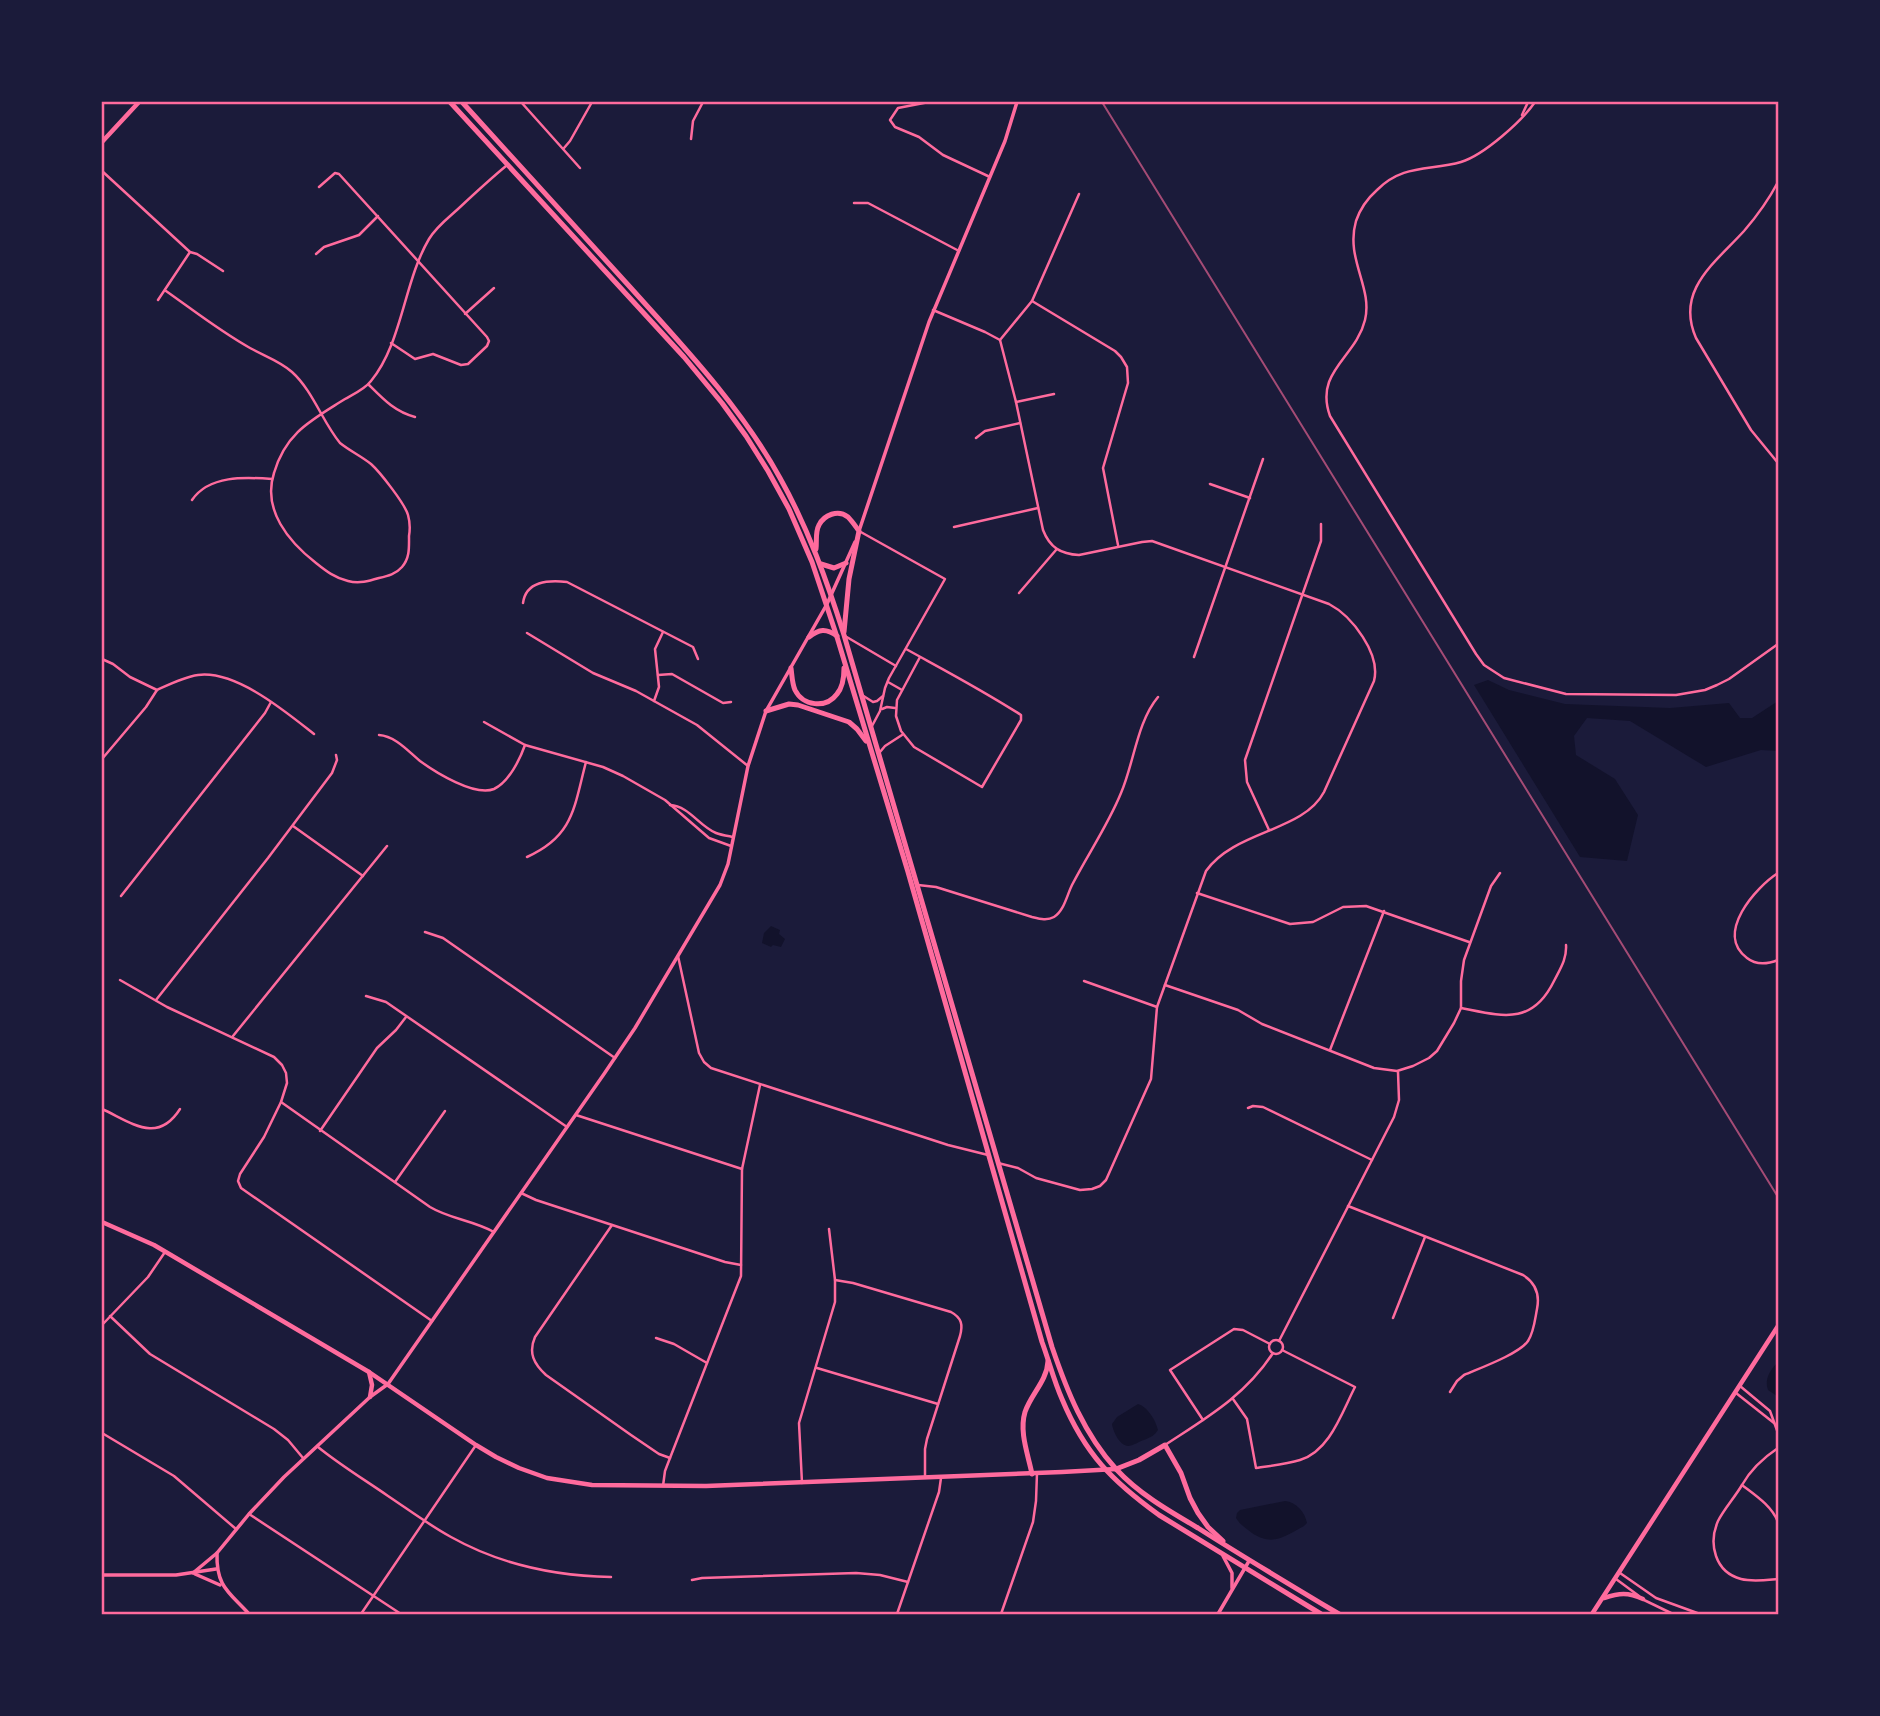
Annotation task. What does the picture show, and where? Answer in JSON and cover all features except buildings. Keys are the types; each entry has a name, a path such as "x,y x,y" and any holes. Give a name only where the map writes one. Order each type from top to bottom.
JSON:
{"highway":[{"path":"450,102 684,357 730,414 768,471 789,509 862,694 1052,1347 1082,1422 1116,1469 1149,1498 1339,1615"},
{"path":"462,102 723,393 757,440 779,477 802,520 832,595 841,636 844,679 839,692 829,701 818,704 808,702 796,692 791,668"},
{"path":"816,553 817,530 827,516 836,513 845,515 859,531 841,636"},
{"path":"821,564 834,568 846,563"},
{"path":"809,638 822,630 841,636"},
{"path":"844,661 1041,1340 1072,1422 1104,1471 1136,1498 1321,1615"},
{"path":"766,711 794,704 843,719 857,729 871,750"},
{"path":"1034,1473 1023,1433 1024,1420 1027,1408 1045,1376 1048,1358"},
{"path":"1116,1469 1165,1445 1181,1473 1198,1513 1233,1550"}],"main road":[{"path":"102,142 139,102"},
{"path":"102,1222 165,1252 369,1372 476,1445 519,1468 559,1481 592,1485 663,1486 802,1483 1116,1469"},
{"path":"1592,1615 1779,1326"},
{"path":"369,1372 372,1384 370,1397"},
{"path":"1603,1598 1626,1593 1643,1599"}],"street":[{"path":"521,102 580,168"},
{"path":"564,148 592,102"},
{"path":"691,139 693,121 703,102"},
{"path":"929,102 898,108 890,120 895,127 919,137 943,155 990,177"},
{"path":"193,1573 217,1553 249,1514 304,1458 370,1397 388,1384 614,1058 720,885 728,864 748,766 766,711 809,638 846,563 933,310 1005,141 1017,102"},
{"path":"1521,118 1528,102"},
{"path":"1535,102 1521,118 1477,155 1461,162 1403,172 1392,177 1369,197 1357,220 1352,243 1365,296 1365,319 1356,339 1330,377 1326,398 1331,416 1476,654 1484,665 1504,678 1566,694 1684,695 1723,682 1779,644"},
{"path":"166,290 248,347 289,369 301,382 321,414 340,443 373,466 407,512 409,519 409,550 404,565 391,575 365,582 346,581 330,574 297,548 286,536 276,514 272,479 280,455 289,440 303,426 321,414 369,384 384,363 419,261 433,233 509,164"},
{"path":"102,171 190,253 197,254 223,271"},
{"path":"319,187 335,173 339,174 489,341 468,363 461,365 433,354 415,359 391,343"},
{"path":"1779,182 1750,223 1702,276 1694,292 1690,319 1696,338 1751,430 1779,463"},
{"path":"1000,340 1032,301 1079,194"},
{"path":"854,203 868,203 958,251"},
{"path":"316,254 324,247 359,235 378,216"},
{"path":"158,300 190,253"},
{"path":"464,313 494,288"},
{"path":"1032,301 1115,351 1127,367 1129,379 1126,393 1102,468 1118,547"},
{"path":"933,310 1000,340 1043,530 1056,550 1079,555 1152,541 1329,604 1346,615 1356,627 1372,654 1376,673 1321,797 1313,808 1230,848 1206,871 1157,1007 1151,1079 1104,1182 1092,1189 1080,1190 1036,1178 1018,1168 998,1163"},
{"path":"369,384 402,414 415,417"},
{"path":"1016,402 1054,394"},
{"path":"976,438 985,430 1020,423"},
{"path":"1194,657 1264,460"},
{"path":"192,500 204,488 222,481 243,478 272,479"},
{"path":"1210,484 1250,498"},
{"path":"954,527 1038,508"},
{"path":"1269,830 1247,782 1245,760 1321,541 1321,524"},
{"path":"859,531 945,579 888,682 872,729"},
{"path":"1019,593 1056,550"},
{"path":"523,603 524,595 534,585 554,580 566,582 693,647 698,659"},
{"path":"527,632 583,667 697,725 748,766"},
{"path":"654,701 659,687 655,649 663,632"},
{"path":"841,636 896,666"},
{"path":"906,649 1020,714 1021,718 982,787 914,747 897,720 895,708 920,657"},
{"path":"102,659 157,690"},
{"path":"102,759 146,708 157,690 191,676 210,674 231,679 271,702 314,734"},
{"path":"658,676 672,674 723,703 731,702"},
{"path":"888,682 902,690"},
{"path":"862,694 873,702 883,696"},
{"path":"918,885 936,887 1032,917 1046,920 1055,917 1062,909 1069,890 1115,805 1146,717 1157,697"},
{"path":"121,897 271,702"},
{"path":"880,711 885,707 895,708"},
{"path":"484,722 526,745 623,776 670,804 709,838 731,846"},
{"path":"879,755 885,746 904,734"},
{"path":"379,736 392,739 423,763 455,782 486,790 499,786 511,773 526,745"},
{"path":"156,1000 332,773 336,755"},
{"path":"527,857 548,847 564,831 571,816 586,762"},
{"path":"670,804 683,809 716,833 733,837"},
{"path":"293,825 363,876"},
{"path":"233,1036 387,846"},
{"path":"1165,985 1238,1010 1262,1024 1374,1068 1397,1071 1420,1063 1437,1051 1447,1038 1461,1008 1461,971 1470,942 1491,886 1500,873"},
{"path":"1779,873 1764,883 1747,903 1735,934 1738,948 1749,960 1761,964 1779,960"},
{"path":"1198,892 1290,924 1312,922 1349,905 1366,905 1470,942"},
{"path":"1330,1050 1384,911"},
{"path":"425,932 443,938 614,1058"},
{"path":"1461,1008 1505,1016 1531,1009 1551,988 1564,960 1566,945"},
{"path":"678,956 701,1058 713,1069 948,1145 989,1155"},
{"path":"120,980 274,1057 282,1065 287,1083 281,1102 264,1137 240,1174 238,1181 241,1188 432,1321"},
{"path":"1084,981 1157,1007"},
{"path":"366,996 383,1000 567,1127"},
{"path":"320,1130 377,1048 406,1017"},
{"path":"1279,1341 1397,1107 1397,1071"},
{"path":"663,1486 665,1471 738,1284 742,1265 742,1169 760,1086"},
{"path":"281,1102 436,1211 478,1223 494,1232"},
{"path":"1248,1108 1263,1107 1372,1160"},
{"path":"102,1109 141,1127 153,1129 168,1125 180,1109"},
{"path":"395,1182 445,1111"},
{"path":"576,1115 742,1169"},
{"path":"522,1193 536,1200 725,1262 742,1265"},
{"path":"1348,1206 1523,1275 1534,1285 1538,1305 1527,1342 1518,1350 1464,1375 1450,1392"},
{"path":"612,1225 535,1338 531,1354 546,1375 659,1454 670,1458"},
{"path":"802,1483 800,1418 834,1308 835,1280 829,1229"},
{"path":"1393,1318 1425,1237"},
{"path":"102,1325 148,1277 165,1252"},
{"path":"835,1280 951,1312 961,1321 962,1330 926,1445 925,1477"},
{"path":"110,1317 150,1354 274,1429 304,1458"},
{"path":"1203,1420 1170,1370 1234,1329 1243,1330 1270,1344"},
{"path":"656,1338 674,1344 707,1363"},
{"path":"1279,1341 1273,1341 1269,1350 1277,1354 1282,1350"},
{"path":"1279,1341 1282,1350"},
{"path":"1233,1399 1247,1419 1256,1468 1301,1460 1319,1449 1329,1437 1355,1387 1282,1350"},
{"path":"1165,1445 1233,1399 1256,1376 1273,1353"},
{"path":"816,1368 939,1404"},
{"path":"1740,1386 1770,1411 1779,1433"},
{"path":"1736,1393 1774,1423"},
{"path":"102,1433 174,1476 236,1529"},
{"path":"361,1615 476,1445"},
{"path":"317,1447 425,1521 466,1545 513,1563 569,1575 611,1577"},
{"path":"1779,1448 1749,1472 1718,1522 1714,1538 1714,1555 1731,1575 1755,1581 1779,1579"},
{"path":"1001,1615 1037,1501 1034,1473"},
{"path":"897,1615 942,1477"},
{"path":"1742,1485 1761,1500 1779,1522"},
{"path":"249,1514 401,1615"},
{"path":"217,1553 216,1569 222,1586"},
{"path":"1222,1554 1232,1573 1231,1591"},
{"path":"1218,1615 1249,1561"},
{"path":"102,1574 193,1573 216,1569"},
{"path":"193,1573 222,1586 249,1615"},
{"path":"692,1580 856,1573 880,1575 908,1582"},
{"path":"1620,1573 1656,1598 1700,1615"},
{"path":"1616,1579 1643,1599 1673,1615"}],"shaded area":[{"path":"1488,680 1509,690 1565,704 1670,708 1729,703 1740,718 1752,718 1778,701 1778,751 1761,750 1706,767 1630,721 1587,718 1574,736 1576,755 1615,779 1638,815 1627,861 1580,857 1474,685"},
{"path":"771,926 780,930 779,934 785,939 781,947 762,943 764,933"},
{"path":"1778,1362 1777,1396 1768,1390 1767,1378"},
{"path":"1138,1404 1151,1415 1158,1430 1150,1437 1128,1446 1119,1440 1112,1424 1117,1417"},
{"path":"1285,1501 1299,1508 1307,1523 1279,1538 1273,1540 1259,1537 1236,1518 1240,1510"}],"railway":[{"path":"1102,102 1778,1197"}]}
